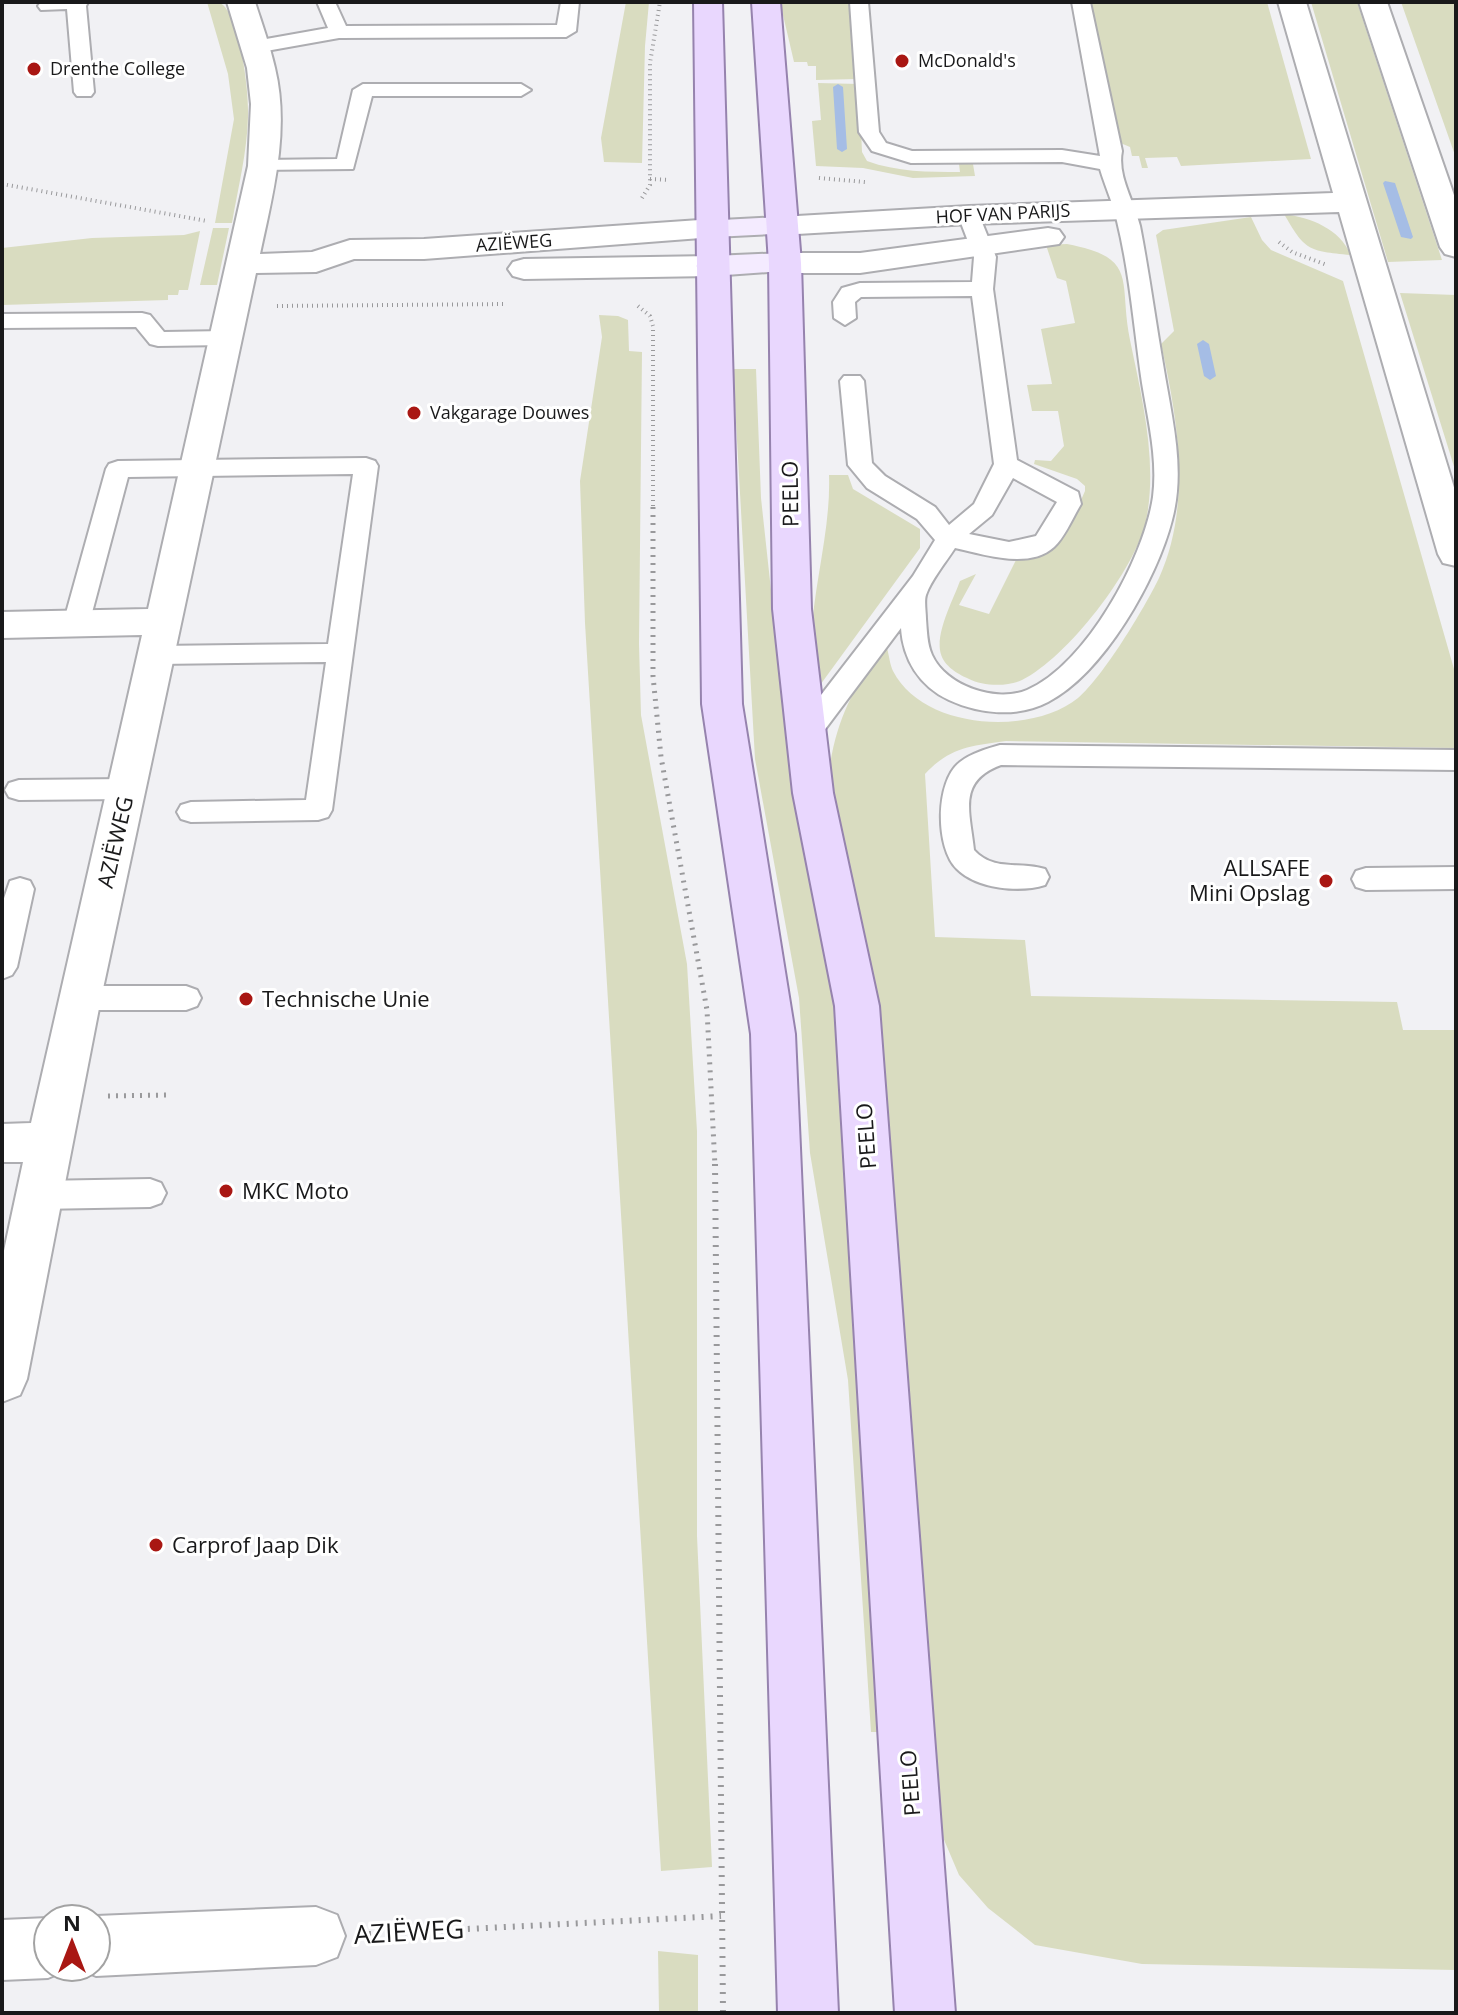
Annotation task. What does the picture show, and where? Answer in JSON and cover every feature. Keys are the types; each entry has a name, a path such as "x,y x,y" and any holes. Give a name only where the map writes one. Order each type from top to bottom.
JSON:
{"main road":[{"path":"708,2 722,704 773,1034 808,2013"},
{"name":"PEELO","path":"766,2 782,245 792,609 804,737 857,1006 925,2013"},
{"path":"713,247 782,245"}],"street":[{"name":"AZIËWEG","path":"2,1379 79,998 199,468 263,166 266,104 255,47 241,2"},
{"path":"1292,2 1456,554"},
{"path":"1373,2 1448,202 1456,247"},
{"name":"HOF VAN PARIJS","path":"782,245 860,263 981,246 1126,218 1227,206 1352,202"},
{"name":"HOF VAN PARIJS","path":"782,245 969,215 1126,218"},
{"name":"AZIËWEG","path":"241,264 316,262 345,272 713,247"},
{"path":"2,625 76,624 160,639"},
{"path":"2,1143 50,1142"},
{"path":"112,1945 316,1936"},
{"path":"2,1950 32,1949"}],"lane":[{"path":"48,6 78,2 84,92"},
{"path":"326,2 339,32"},
{"path":"255,47 339,32 566,31 570,2"},
{"path":"859,2 869,132 879,147 911,157 1062,156 1109,164"},
{"path":"913,594 916,643 921,661 941,683 963,695 987,702 1012,703 1038,696 1065,677 1124,605 1153,546 1165,497 1159,413 1126,218 1109,164 1112,151 1081,2"},
{"path":"263,166 346,165 363,90 521,90"},
{"path":"804,737 913,594 948,539 983,509 1002,477 1006,464 982,289 985,257 969,215"},
{"path":"845,318 844,302 850,293 860,290 982,289"},
{"path":"2,321 142,320 158,339 229,322"},
{"path":"852,381 860,465 876,482 926,513 948,539 1009,550 1028,549 1045,542 1069,504 1069,498 1006,464"},
{"path":"76,624 118,469 366,466 318,810 191,812"},
{"path":"160,639 340,653"},
{"path":"1035,877 991,876 978,871 960,853 956,787 962,772 978,761 1000,755 1456,760"},
{"path":"19,790 127,789"},
{"path":"1366,879 1456,878"},
{"path":"2,967 20,889"},
{"path":"79,998 186,998"},
{"path":"39,1195 150,1193"}],"path":[{"path":"650,179 650,63 660,2"},
{"path":"2,184 208,221"},
{"path":"229,322 509,304"},
{"path":"653,346 653,676 661,757 707,1010 715,1146 723,2013"},
{"path":"101,1096 168,1095"},
{"name":"AZIËWEG","path":"316,1936 721,1916"}],"green space":[{"path":"207,2 221,4 231,16 240,44 245,76 247,130 232,223 215,223 234,119 228,74"},
{"path":"626,2 649,2 642,163 604,162 601,138"},
{"path":"780,2 851,2 857,79 816,80 816,66 794,62"},
{"path":"1089,2 1267,2 1311,159 1181,166 1177,157 1145,158 1148,168 1142,168 1139,156 1132,156 1130,147 1118,142"},
{"path":"1311,2 1357,2 1442,260 1388,262"},
{"path":"1401,2 1456,2 1456,158"},
{"path":"818,83 859,84 862,152 867,161 901,169 936,172 960,172 959,164 973,164 975,176 913,178 863,168 816,166 812,121 821,120"},
{"path":"1284,214 1304,218 1332,231 1351,255 1325,252 1309,246 1297,235"},
{"path":"1251,217 1262,240 1271,250 1343,281 1456,676 1456,748 1006,741 962,749 943,758 925,774 935,937 1025,940 1031,996 1397,1002 1403,1030 1456,1030 1456,1970 1142,1964 1035,1945 988,1908 959,1875 939,1828 828,779 831,759 845,710 880,647 887,648 893,671 908,691 928,705 979,721 1007,722 1058,710 1078,698 1099,675 1159,578 1176,521 1179,492 1177,432 1161,344 1174,331 1156,235 1163,230"},
{"path":"213,228 229,228 217,285 200,285"},
{"path":"200,231 188,290 179,290 178,295 168,295 168,300 2,305 2,248 92,238 184,235"},
{"path":"1067,244 1106,256 1121,275 1149,453 1146,521 1139,541 1114,587 1059,653 1022,680 1003,685 981,683 950,668 940,650 943,624 960,581 976,574 959,605 989,614 1016,560 1046,548 1062,537 1085,491 1085,486 1077,479 1034,464 1035,460 1051,461 1064,446 1058,411 1032,411 1027,385 1052,384 1041,329 1075,323 1066,281 1057,278 1046,245"},
{"path":"1400,293 1456,295 1456,473"},
{"path":"599,315 628,320 629,351 642,352 641,715 687,964 697,1131 697,1536 712,1867 661,1871 585,623 580,481 602,337"},
{"path":"733,369 756,369 761,498 789,756 836,989 885,1732 871,1732 848,1380 810,1153 799,998 755,759"},
{"path":"829,475 848,475 853,489 920,529 920,548 815,692 811,642 827,516"},
{"path":"658,1951 698,1955 698,2013 659,2013"}],"waterway":[{"path":"838,87 842,149"},
{"path":"1389,183 1407,237"},
{"path":"1203,344 1210,376"}],"place":[{"name":"McDonald's","path":"902,61"},
{"name":"Drenthe College","path":"34,69"},
{"name":"Vakgarage Douwes","path":"414,413"},
{"name":"ALLSAFE Mini Opslag","path":"1326,881"},
{"name":"Technische Unie","path":"246,999"},
{"name":"MKC Moto","path":"226,1191"},
{"name":"Carprof Jaap Dik","path":"156,1545"}]}
